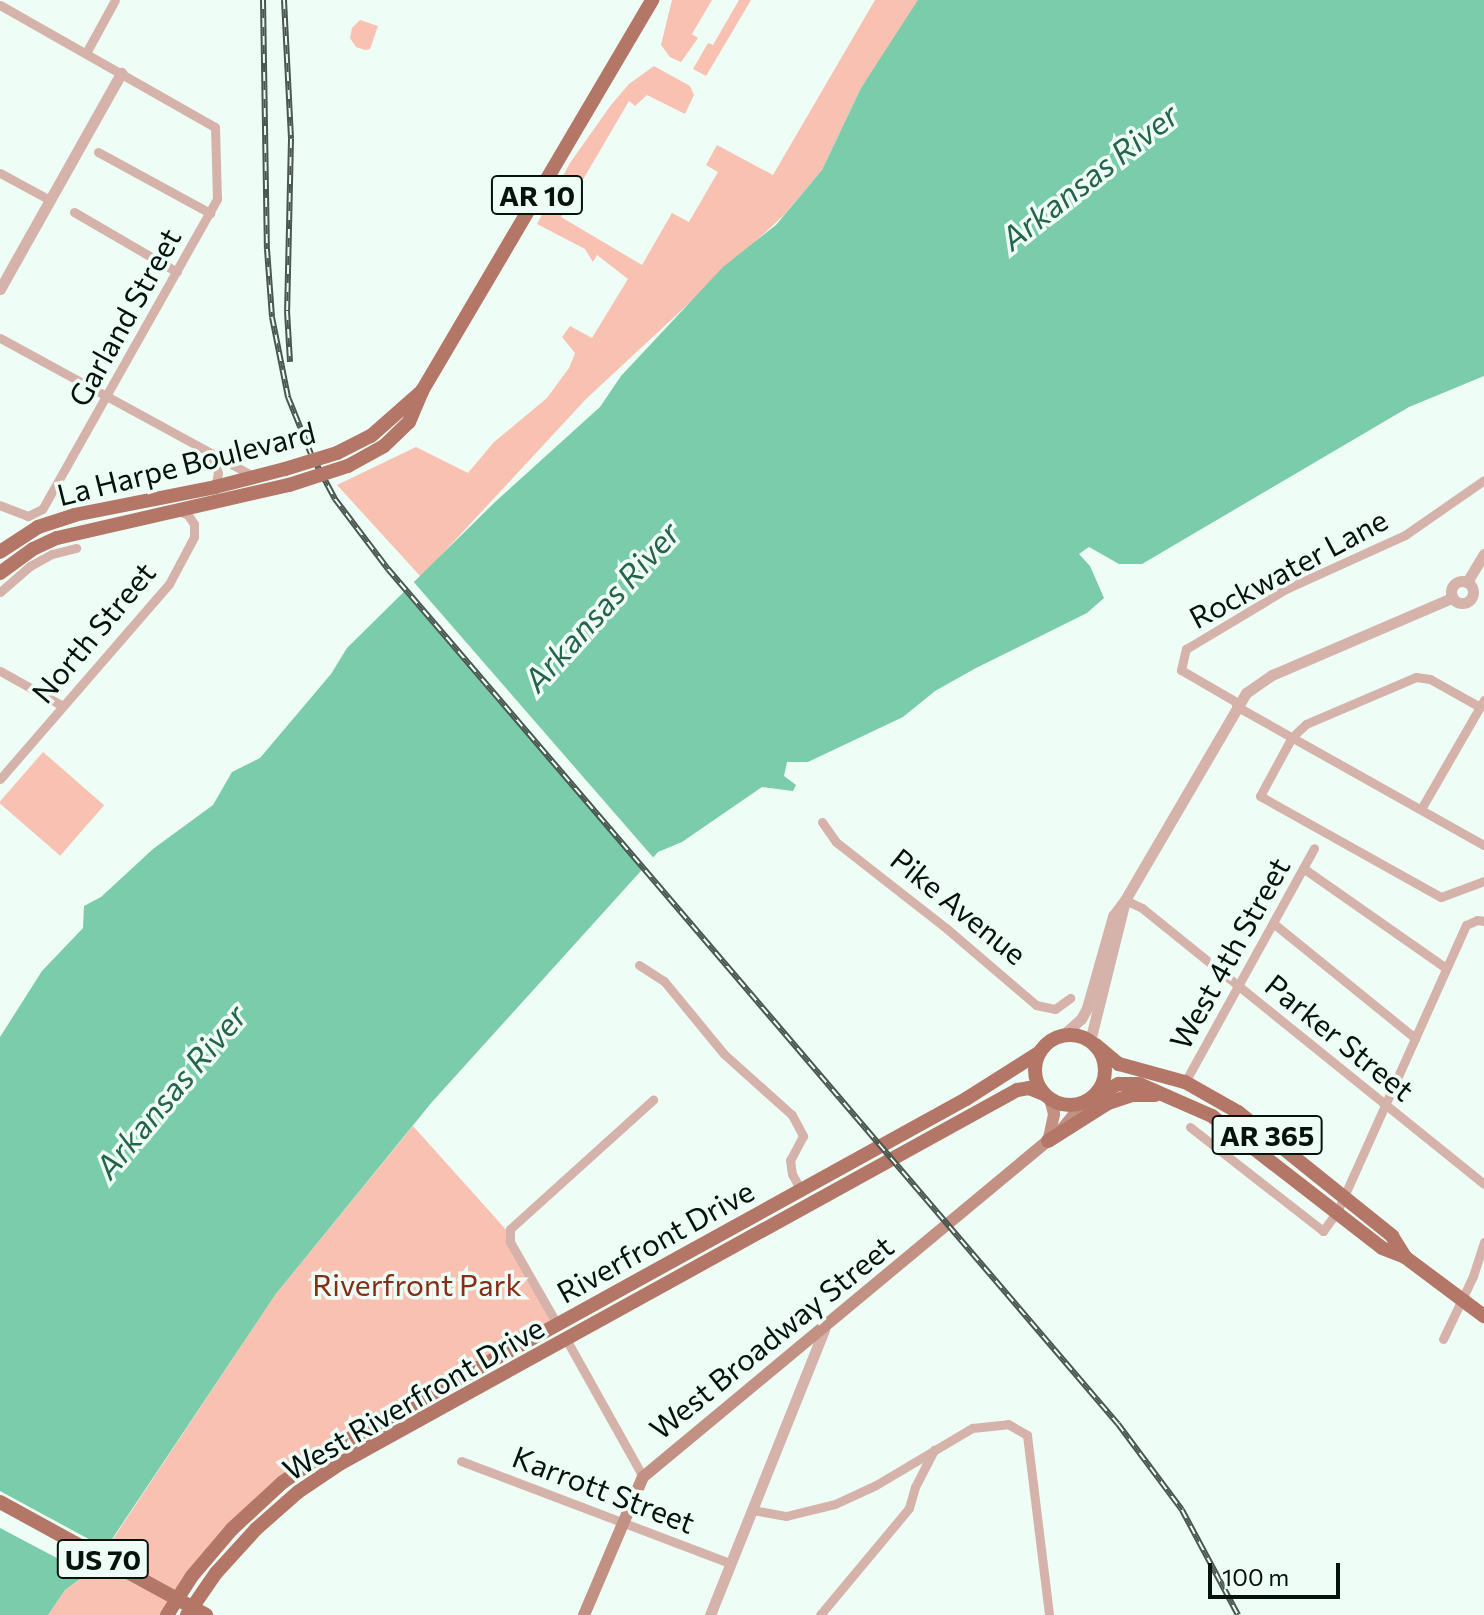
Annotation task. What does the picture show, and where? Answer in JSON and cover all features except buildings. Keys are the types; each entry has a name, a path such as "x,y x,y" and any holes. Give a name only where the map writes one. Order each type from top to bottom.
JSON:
{"main road":[{"name":"AR 10","path":"422,391 652,0"},
{"name":"La Harpe Boulevard","path":"0,552 38,527 74,515 215,487 337,453 371,436 422,391"},
{"name":"La Harpe Boulevard","path":"0,573 33,549 57,538 187,512 348,466 371,455 401,431 422,391"},
{"name":"AR 365","path":"1062,1036 1078,1036 1093,1043 1129,1068 1185,1082 1238,1112 1392,1236 1405,1257"},
{"path":"1048,1141 1054,1115 1035,1069 1040,1052 1052,1039 1062,1036"},
{"path":"1089,1099 1105,1074 1104,1059 1093,1043"},
{"name":"Riverfront Drive","path":"257,1504 328,1451 979,1092 1040,1052"},
{"path":"1047,1096 1069,1104 1089,1099 1111,1086 1129,1083 1171,1098"},
{"name":"West Riverfront Drive","path":"187,1615 226,1561 274,1512 341,1463 1017,1090 1029,1088 1047,1096"},
{"name":"AR 365","path":"1048,1141 1066,1133 1096,1109 1118,1099 1143,1094 1171,1098 1228,1127 1382,1248 1405,1257 1484,1316"},
{"name":"West Broadway Street","path":"584,1615 643,1477 665,1456 824,1330 1048,1141 1089,1099"},
{"path":"557,1324 566,1339"},
{"name":"US 70","path":"0,1502 206,1615"},
{"name":"West Riverfront Drive","path":"167,1615 217,1545 257,1504"}],"street":[{"path":"86,53 115,0"},
{"path":"0,5 121,73 0,289"},
{"name":"Garland Street","path":"0,505 18,514 32,516 46,504 217,199 215,127 121,73"},
{"path":"98,152 210,213"},
{"path":"0,173 50,200"},
{"path":"74,212 177,272"},
{"path":"0,338 212,457 254,477"},
{"path":"212,457 218,473 215,487"},
{"name":"Rockwater Lane","path":"1237,705 1181,670 1186,649 1286,589 1405,535 1484,480"},
{"name":"North Street","path":"0,779 169,584 194,537 194,524 187,512"},
{"path":"0,592 30,566 52,554 76,548"},
{"path":"1062,1036 1085,1014 1108,928 1237,705 1272,675 1452,598 1453,584 1467,582 1484,554"},
{"path":"0,671 63,706"},
{"path":"1421,809 1482,704 1430,679 1416,677 1306,724 1292,737 1260,796 1441,897 1484,881"},
{"path":"1237,705 1484,845"},
{"name":"Pike Avenue","path":"822,822 836,842 946,928 1036,1005 1055,1009 1070,998"},
{"name":"West 4th Street","path":"1185,1082 1314,848"},
{"path":"1303,868 1446,968"},
{"path":"1093,1043 1125,900"},
{"name":"Parker Street","path":"1125,900 1142,908 1484,1184"},
{"path":"1190,1127 1323,1231 1337,1212 1466,925 1477,920 1484,921"},
{"path":"1273,923 1415,1038"},
{"path":"639,965 664,981 724,1054 792,1115 803,1136 790,1160 792,1174 801,1190"},
{"path":"557,1324 510,1242 510,1229 653,1100"},
{"path":"1443,1339 1484,1242"},
{"path":"710,1615 824,1330"},
{"path":"566,1339 643,1477"},
{"path":"752,1510 779,1516 819,1508 856,1495 965,1431 986,1425 1008,1424 1027,1435 1049,1615"},
{"path":"820,1615 909,1508 915,1487 934,1450"},
{"name":"Karrott Street","path":"461,1461 730,1563"},
{"path":"898,1472 915,1487"}],"green space":[{"path":"672,0 712,0 692,34 698,38 681,62 670,57 661,45"},
{"path":"739,0 751,0 706,76 693,69 708,43 713,45"},
{"path":"875,0 920,0 861,88 822,170 784,215 586,399 421,577 337,485 416,447 468,473 494,442 547,398 569,368 575,353 562,337 570,326 592,338 628,279 597,255 593,262 585,249 537,224 570,163 611,105 629,84 654,66 690,86 694,95 685,114 647,95 635,106 629,101 561,217 642,265 672,213 689,222 718,172 706,165 717,145 773,175"},
{"path":"360,20 378,26 370,49 356,47 350,38 352,28"},
{"path":"43,752 104,805 60,856 0,803"},
{"name":"Riverfront Park","path":"413,1126 509,1233 557,1324 345,1441 257,1504 168,1615 48,1615 65,1590 91,1572 275,1295"}],"water":[{"name":"Arkansas River","path":"918,0 1484,0 1484,376 1409,407 1142,564 1119,564 1089,547 1079,554 1090,566 1104,598 1087,613 935,691 903,717 808,762 787,762 784,776 796,785 793,791 762,787 682,842 658,852 432,1102 275,1295 90,1572 65,1590 48,1615 0,1615 0,1037 42,971 83,928 84,906 101,897 153,849 213,805 232,772 260,758 331,674 347,648 495,502 600,407 621,376 723,267 776,225 822,170 861,88"}],"pier":[{"path":"412,580 655,860 645,869 401,589"},
{"path":"0,1491 109,1550 94,1574 91,1576 0,1528"}],"railway":[{"path":"263,0 267,249 272,317 288,397 311,454 335,499 388,569 1118,1424 1182,1510 1238,1615"},
{"path":"284,0 291,139 287,311 290,362"}]}
